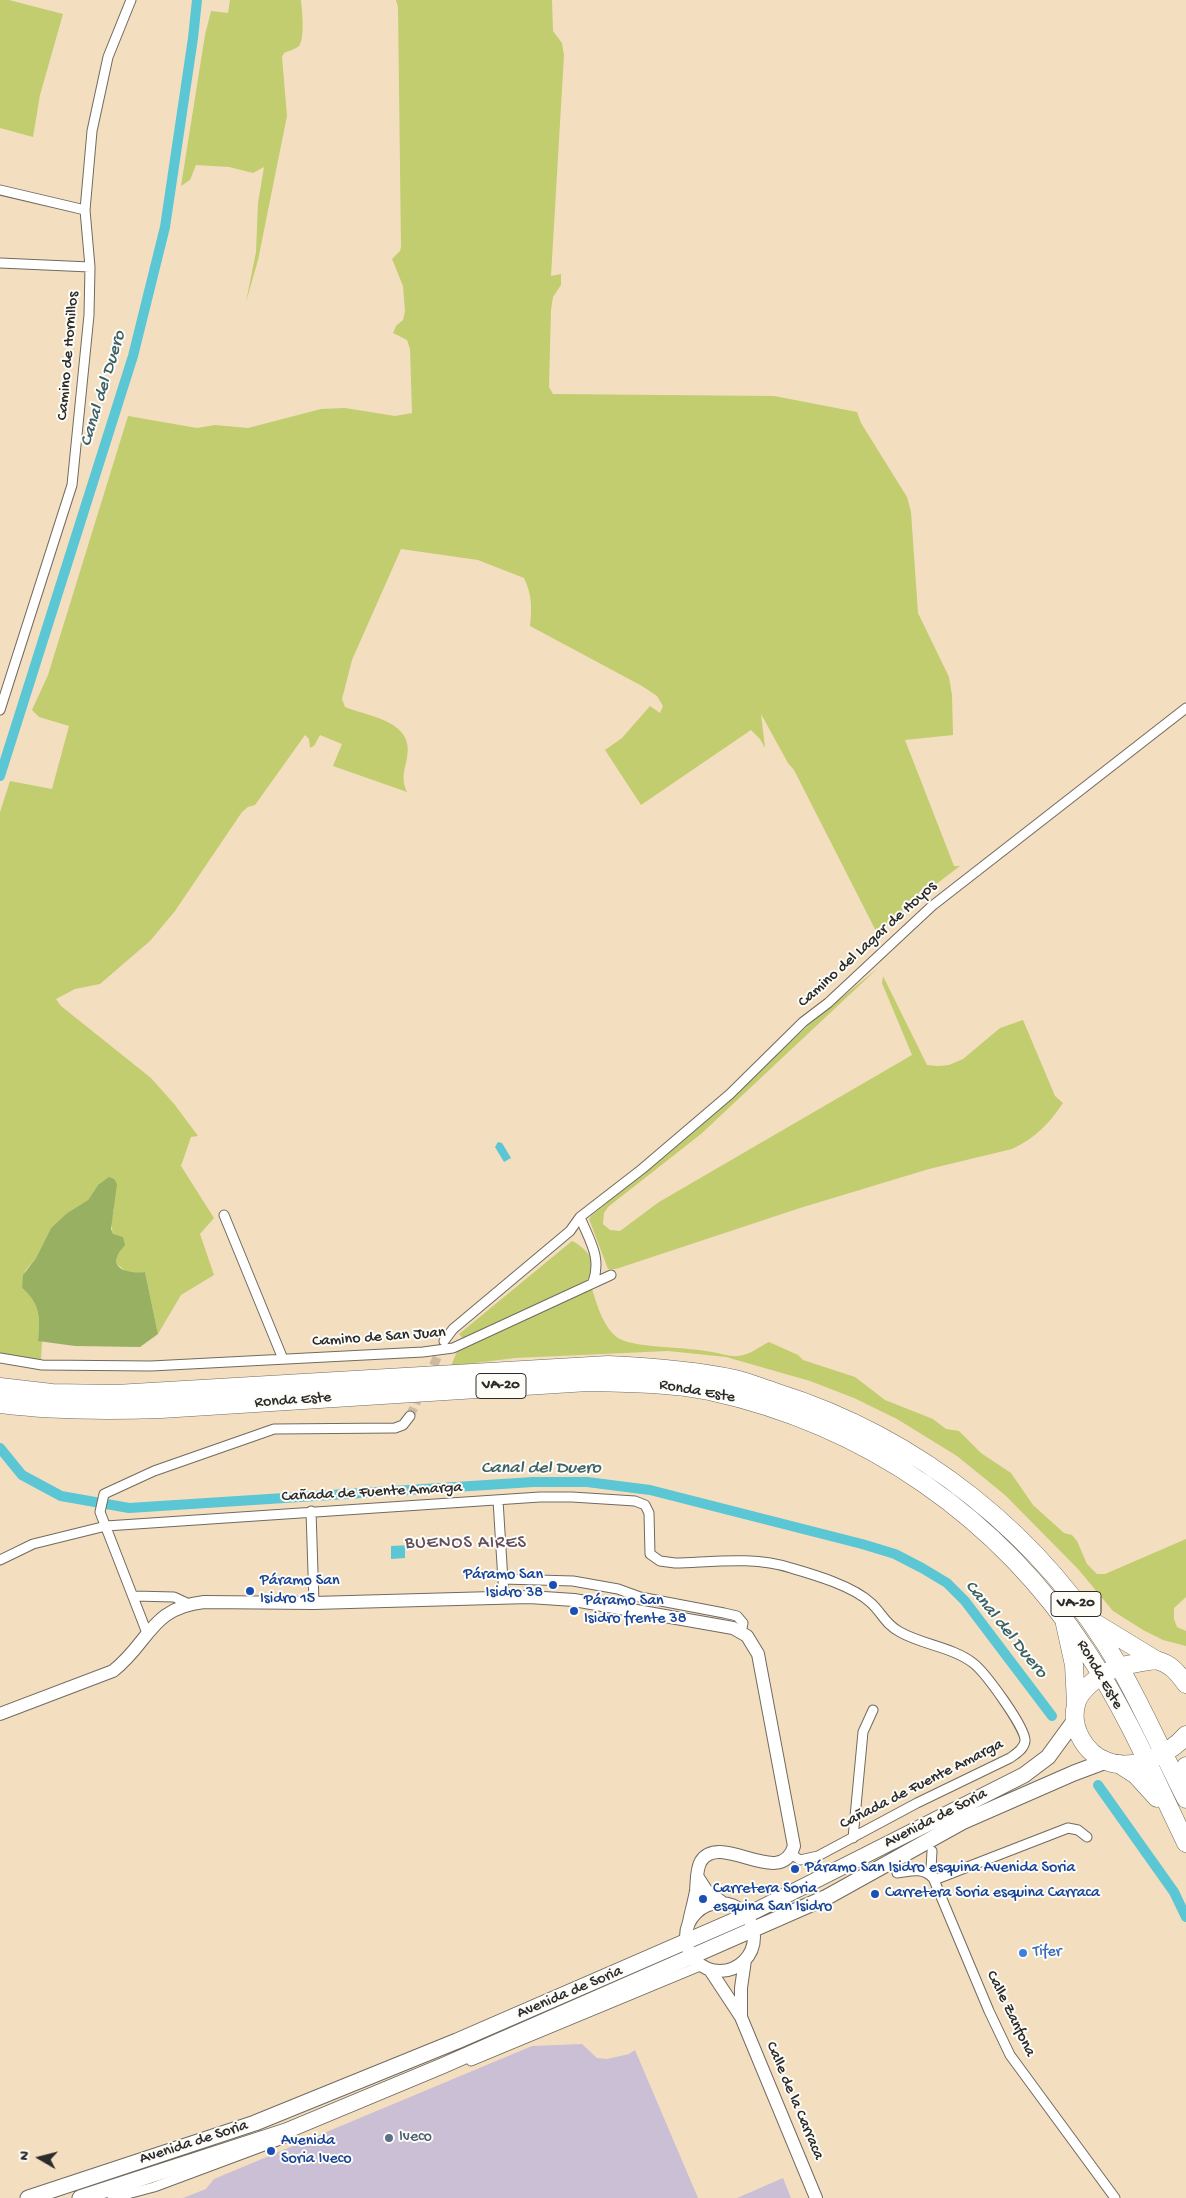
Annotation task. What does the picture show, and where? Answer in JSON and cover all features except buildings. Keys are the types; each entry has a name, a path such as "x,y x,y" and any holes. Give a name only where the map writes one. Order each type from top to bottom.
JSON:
{"highway":[{"name":"Ronda Este","path":"0,1387 52,1393 116,1394 608,1365 662,1368 735,1380 794,1398 846,1417 904,1448 951,1479 1002,1520 1047,1568 1086,1617 1120,1668 1186,1799"},
{"name":"Ronda Este","path":"0,1404 42,1409 105,1411 161,1409 588,1382 651,1384 708,1391 760,1404 815,1424 850,1439 914,1475 971,1518 1032,1579 1065,1619 1102,1675 1186,1843"},
{"path":"1086,1617 1156,1660 1181,1670 1186,1684"},
{"path":"1065,1619 1066,1635 1074,1665 1075,1711 1078,1734 1092,1752 1142,1781 1172,1814"},
{"path":"1075,1711 1088,1686 1102,1675 1120,1668 1156,1660"},
{"path":"1112,1762 1146,1760 1162,1754 1179,1744 1186,1736"},
{"path":"1186,1766 1186,1773"}],"main road":[{"name":"Avenida de Soria","path":"28,2198 255,2123 457,2041 747,1915 1024,1775 1048,1757 1075,1711"},
{"name":"Avenida de Soria","path":"80,2198 286,2132 701,1965 754,1930 836,1892 962,1822 1074,1772 1112,1762"}],"street":[{"name":"Camino de Hornillos","path":"0,710 72,485 88,325 90,267 85,210 92,131 108,58 131,0"},
{"path":"0,190 85,210"},
{"path":"0,263 90,267"},
{"name":"Camino del Lagar de Hoyos","path":"444,1341 454,1329 570,1231 580,1217 642,1169 730,1094 803,1022 828,1003 932,906 1186,708"},
{"path":"224,1215 283,1359"},
{"path":"580,1217 596,1257 598,1269 593,1282"},
{"name":"Camino de San Juan","path":"0,1358 42,1365 151,1366 423,1352 453,1348 611,1275"},
{"path":"147,1633 100,1512 104,1494 154,1471 274,1429 395,1428 404,1425 410,1416"},
{"name":"Cañada de Fuente Amarga","path":"0,1560 34,1544 106,1526 498,1500 572,1497 635,1501 645,1505 649,1513 650,1554 660,1561 674,1563 762,1561 790,1567 848,1589 871,1602 888,1624 902,1633 950,1651 973,1663 989,1680 1023,1730 1025,1741 1022,1747 1010,1758 917,1803 818,1856 800,1860 791,1854"},
{"path":"498,1500 504,1597"},
{"path":"311,1512 314,1603"},
{"path":"503,1579 573,1582 618,1590 640,1597 724,1612 737,1616 743,1623 741,1633"},
{"path":"134,1596 174,1597 189,1604"},
{"path":"0,1714 113,1671 127,1660 147,1633 169,1612 189,1604 204,1602 314,1603 504,1597 574,1600 733,1628 746,1636 758,1654 762,1668 794,1846 791,1854 778,1862 770,1864 724,1852 713,1853 702,1860 697,1876 696,1893 686,1930 686,1943"},
{"path":"853,1838 863,1732 873,1710"},
{"path":"897,1873 920,1869 934,1880 1068,1828 1078,1830 1087,1837"},
{"name":"Calle Zanfona","path":"932,1851 931,1869 934,1880 989,2011 1010,2055 1115,2198"},
{"path":"697,1876 706,1890 723,1902"},
{"path":"689,1922 701,1908 712,1903 723,1902 731,1904 747,1915 754,1930"},
{"name":"Calle de la Carraca","path":"741,2017 741,1988 745,1960 752,1949 754,1930"},
{"name":"Calle de la Carraca","path":"686,1943 741,2017 816,2198"},
{"path":"701,1965 730,1970 745,1960"},
{"name":"Avenida de Soria","path":"112,2198 154,2187 268,2146 701,1965"}],"shaded area":[{"name":"Iveco","path":"582,2044 597,2058 607,2059 629,2054 635,2050 698,2198 183,2198 206,2189 214,2179 532,2046"},
{"path":"783,2178 791,2198 737,2198"}],"green space":[{"path":"0,0 9,0 63,14 40,95 33,137 0,128"},
{"path":"230,0 301,0 303,31 299,46 284,53 282,57 287,116 258,260 246,302 256,252 258,203 264,167 253,173 229,167 196,165 190,180 181,186 205,35 211,11 228,13"},
{"path":"396,0 552,0 553,31 562,43 564,55 551,276 561,274 561,285 553,297 551,310 549,387 553,394 774,396 857,412 861,423 907,497 911,512 918,613 949,677 952,695 953,735 905,740 954,866 960,866 919,897 878,935 794,770 788,763 761,714 765,748 760,739 751,730 641,805 605,750 622,738 650,706 660,713 663,706 657,696 642,686 530,626 531,601 524,578 478,560 401,549 352,660 342,699 345,707 388,722 404,736 408,746 404,775 407,792 333,766 342,744 320,735 314,746 310,748 309,739 305,735 255,805 248,807 242,812 175,911 150,941 100,984 75,989 56,999 61,1006 151,1078 175,1105 198,1136 191,1137 181,1166 214,1218 200,1234 214,1275 181,1295 158,1334 145,1272 127,1272 117,1264 111,1222 114,1209 98,1185 88,1200 67,1213 51,1228 36,1258 25,1271 22,1288 33,1300 38,1312 38,1341 42,1341 41,1360 0,1353 0,812 10,781 52,789 69,726 39,717 32,710 48,675 128,416 197,428 215,425 248,428 321,409 345,408 395,416 412,413 410,349 407,340 393,333 396,326 403,320 405,311 403,286 392,259 400,251 401,247 398,7"},
{"path":"878,968 701,1134 608,1207 604,1213 603,1224 610,1230 620,1231 659,1202 912,1055 882,983 883,976 927,1065 949,1065 963,1059 1000,1028 1023,1020 1055,1096 1063,1103 1047,1124 1028,1140 1012,1149 929,1169 800,1208 616,1269 608,1269 589,1219 591,1216 678,1145 812,1022"},
{"path":"109,1177 114,1179 117,1184 111,1229 113,1234 123,1237 125,1245 119,1252 117,1263 119,1267 130,1272 145,1272 158,1334 140,1347 75,1346 38,1341 38,1312 33,1300 22,1288 23,1275 36,1258 51,1228 67,1213 88,1200 98,1185"},
{"path":"572,1241 587,1252 592,1263 593,1269 587,1280 464,1340 459,1334"},
{"path":"592,1289 605,1323 614,1335 620,1339 650,1346 702,1350 735,1356 747,1354 769,1342 798,1355 803,1360 855,1377 885,1400 933,1419 946,1429 959,1431 981,1453 1011,1473 1033,1505 1064,1533 1072,1535 1077,1541 1087,1564 1097,1574 1105,1574 1186,1539 1186,1597 1174,1608 1174,1619 1177,1627 1186,1631 1186,1646 1163,1640 1113,1611 1078,1569 1005,1495 957,1456 897,1419 854,1398 810,1381 726,1357 668,1351 515,1358 451,1366 458,1349"}],"water":[{"path":"498,1142 502,1143 511,1158 504,1162 495,1147"},
{"path":"412,1545 412,1550 405,1550 405,1558 391,1559 391,1546"}],"waterway":[{"name":"Canal del Duero","path":"0,776 133,356 165,227 197,0"},
{"name":"Canal del Duero","path":"0,1448 22,1475 61,1496 129,1508 533,1482 587,1482 650,1490 862,1544 895,1554 947,1583 965,1601 1052,1716"},
{"name":"Canal del Duero","path":"1098,1785 1174,1892 1186,1917"}],"tunnel":[{"path":"428,1378 443,1344"},
{"path":"410,1416 421,1392"}],"place":[{"name":"Páramo San Isidro 38","path":"553,1585"},
{"name":"Páramo San Isidro 15","path":"250,1591"},
{"name":"Páramo San Isidro frente 38","path":"574,1611"},
{"name":"Páramo San Isidro esquina Avenida Soria","path":"795,1869"},
{"name":"Carretera Soria esquina Carraca","path":"875,1894"},
{"name":"Carretera Soria esquina San Isidro","path":"703,1899"},
{"name":"Tifer","path":"1023,1953"},
{"name":"Iveco","path":"389,2138"},
{"name":"Avenida Soria Iveco","path":"271,2151"}],"district":[{"name":"BUENOS AIRES","path":"466,1544"}]}
